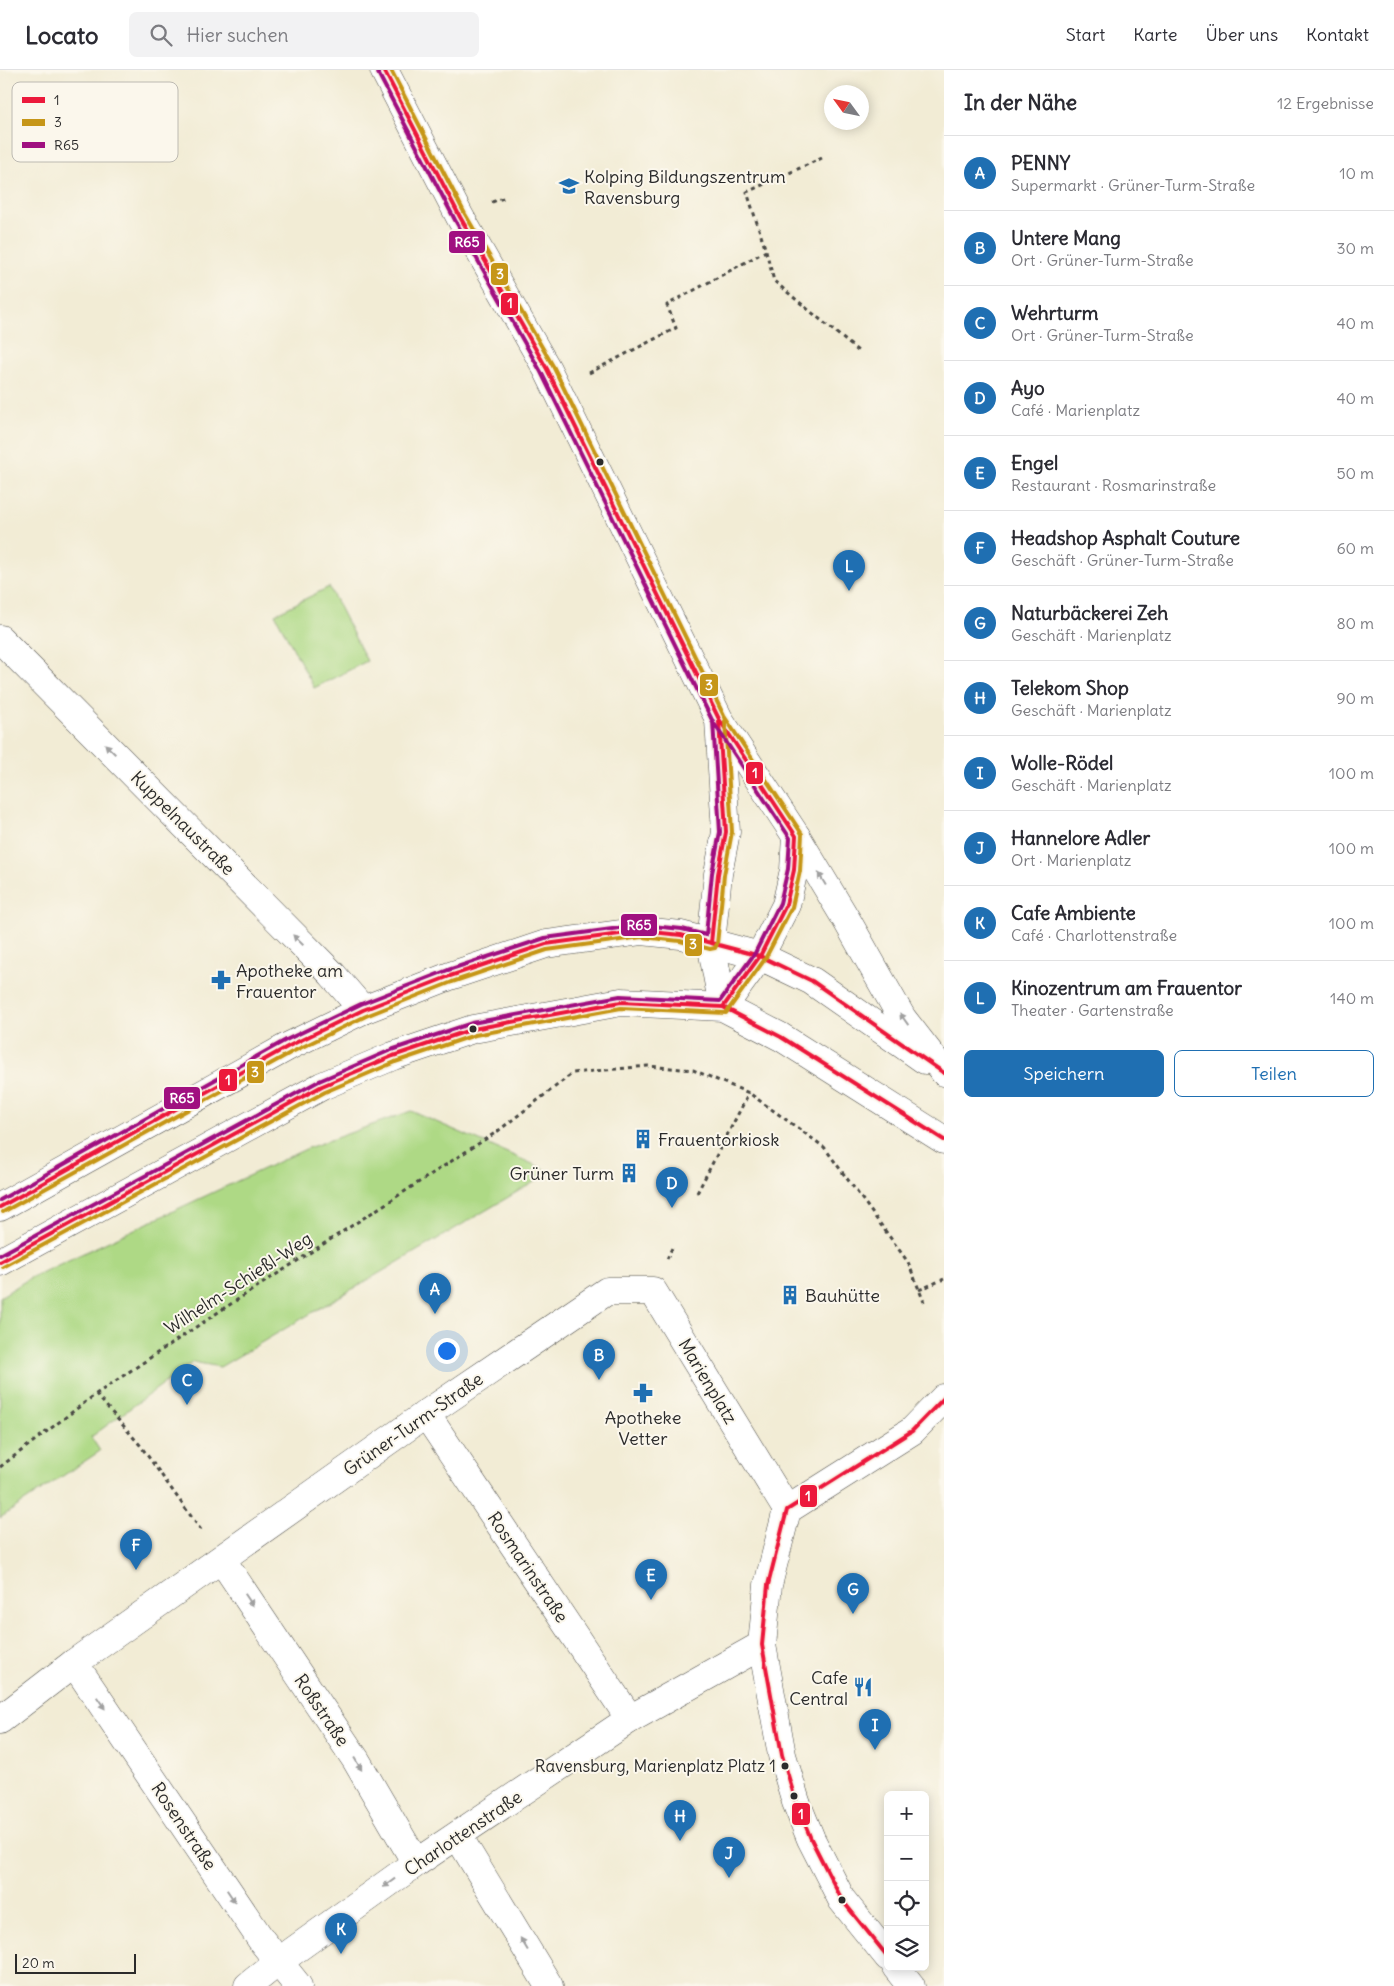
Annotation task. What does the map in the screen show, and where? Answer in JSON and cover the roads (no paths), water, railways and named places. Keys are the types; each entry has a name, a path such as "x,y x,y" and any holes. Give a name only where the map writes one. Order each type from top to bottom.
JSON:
{"street":[{"path":"384,70 460,217 547,369 719,718 796,836 902,1018 944,1073"},
{"name":"Kuppelnaustraße","path":"0,639 332,974 363,1010"},
{"path":"719,718 726,832 718,874 711,943 723,1007"},
{"path":"723,1007 760,956 786,905 794,870 796,836"},
{"path":"0,1207 289,1046 363,1010 450,976 546,944 642,931 681,935 760,956 812,982 944,1073"},
{"path":"0,1262 322,1086 393,1056 473,1029 622,1002 723,1007 781,1037 944,1140"},
{"name":"Grüner-Turm-Straße","path":"0,1720 74,1663 426,1414 608,1291"},
{"name":"Marienplatz","path":"608,1291 653,1291 787,1510"},
{"path":"884,1952 842,1900 811,1839 796,1802 782,1755 762,1645 768,1584 787,1510 912,1431 944,1398"},
{"name":"Rosmarinstraße","path":"426,1414 630,1719"},
{"name":"Roßstraße","path":"222,1560 356,1760 416,1863"},
{"name":"Charlottenstraße","path":"248,1986 278,1962 416,1863 630,1719 762,1645"},
{"name":"Rosenstraße","path":"74,1663 262,1942 298,1986"},
{"path":"458,1836 549,1986"},
{"path":"899,1971 911,1986"}],"place":[{"name":"Kolping Bildungszentrum Ravensburg","path":"569,186"},
{"name":"Kinozentrum am Frauentor","path":"849,591"},
{"name":"Apotheke am Frauentor","path":"221,980"},
{"name":"Frauentorkiosk","path":"643,1139"},
{"name":"Grüner Turm","path":"629,1173"},
{"name":"Ayo","path":"672,1208"},
{"name":"Bauhütte","path":"790,1295"},
{"name":"PENNY","path":"435,1314"},
{"name":"Untere Mang","path":"599,1380"},
{"name":"Apotheke Vetter","path":"643,1393"},
{"name":"Wehrturm","path":"187,1405"},
{"name":"Headshop Asphalt Couture","path":"136,1570"},
{"name":"Engel","path":"651,1600"},
{"name":"Naturbäckerei Zeh","path":"853,1614"},
{"name":"Cafe Central","path":"863,1687"},
{"name":"Wolle-Rödel","path":"875,1750"},
{"name":"Ravensburg, Marienplatz Platz 1","path":"785,1766"},
{"name":"Telekom Shop","path":"680,1841"},
{"name":"Hannelore Adler","path":"729,1878"},
{"name":"Cafe Ambiente","path":"341,1954"}]}
